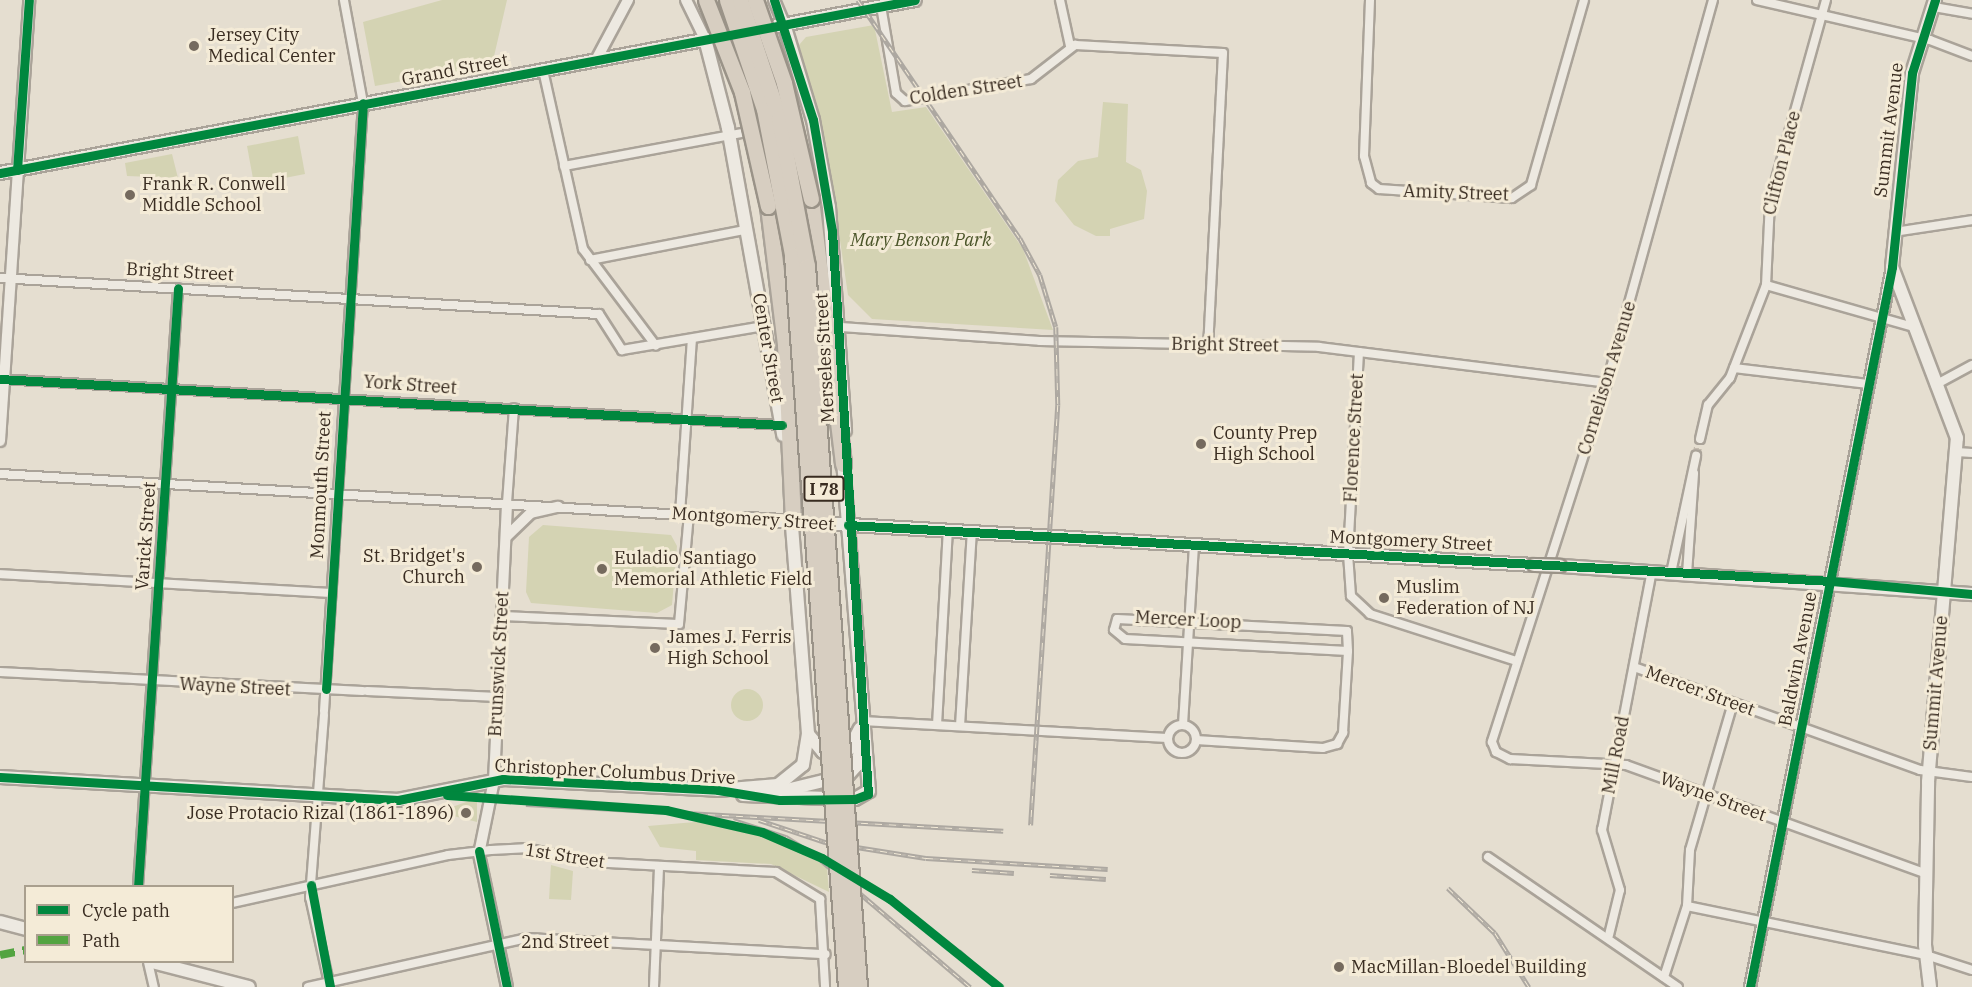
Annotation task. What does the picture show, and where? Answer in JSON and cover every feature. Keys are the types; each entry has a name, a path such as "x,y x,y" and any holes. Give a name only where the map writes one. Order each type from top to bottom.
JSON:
{"highway":[{"path":"706,0 742,92 768,206 785,345 793,522"},
{"name":"I 78","path":"727,0 764,109 793,264 846,987"},
{"name":"I 78","path":"740,0 779,118 808,275 859,987"},
{"path":"755,0 787,92 811,199 843,464"},
{"path":"826,312 841,327"}],"main road":[{"name":"Grand Street","path":"0,173 883,4 915,0"},
{"name":"Summit Avenue","path":"1930,987 1926,955 1925,873 1929,772 1957,438 1892,267 1901,145 1921,38 1935,4"},
{"name":"Merseles Street","path":"784,24 813,120 841,327 843,464 862,721"},
{"name":"Center Street","path":"705,39 729,136 782,424 793,522 808,734"},
{"name":"Montgomery Street","path":"748,519 1831,581 1972,594"},
{"path":"808,734 823,752 840,755 862,721"},
{"name":"Christopher Columbus Drive","path":"718,790 780,800 865,796 871,776 862,721"},
{"name":"Christopher Columbus Drive","path":"736,794 777,793 849,775 859,761 862,721"},
{"name":"Christopher Columbus Drive","path":"0,777 420,799 494,780 718,790 762,789 790,779 805,759 808,734"},
{"path":"0,922 24,928"},
{"path":"154,963 247,987"}],"street":[{"path":"0,441 5,278 17,170 29,0"},
{"name":"Monmouth Street","path":"329,985 311,885 319,795 363,103 344,0"},
{"path":"596,60 628,0"},
{"path":"686,0 705,39"},
{"name":"Merseles Street","path":"774,0 784,24"},
{"path":"1060,0 1070,46 1223,53 1208,346"},
{"name":"Amity Street","path":"1370,0 1364,156 1371,183 1379,189 1513,198 1531,185 1584,0"},
{"name":"Cornelison Avenue","path":"1496,752 1493,735 1607,383 1713,0"},
{"path":"1757,0 1921,38 1972,56"},
{"name":"Clifton Place","path":"1766,285 1766,221 1826,0"},
{"name":"Colden Street","path":"883,4 896,93 905,101 1031,79 1070,46"},
{"path":"1935,4 1972,14"},
{"path":"543,70 564,166 590,260 656,346"},
{"path":"564,166 813,120"},
{"path":"1894,232 1972,220"},
{"path":"590,260 745,230"},
{"name":"Baldwin Avenue","path":"1750,987 1761,921 1831,581 1863,384 1892,267"},
{"name":"Bright Street","path":"5,278 599,314 622,351 764,326"},
{"path":"1700,439 1708,405 1734,368 1766,285 1913,327"},
{"name":"Varick Street","path":"138,885 148,786 173,389 177,288"},
{"name":"Bright Street","path":"841,327 1359,352 1607,383"},
{"path":"502,615 680,624 685,515 683,465 692,340"},
{"name":"Florence Street","path":"1359,352 1347,585 1358,607 1516,661"},
{"path":"1935,385 1972,365"},
{"path":"1734,368 1863,384"},
{"name":"York Street","path":"2,379 782,424"},
{"name":"Brunswick Street","path":"507,987 479,851 494,780 507,503 514,408"},
{"path":"1957,452 1972,453"},
{"path":"1671,573 1696,456"},
{"path":"1687,574 1695,507 1694,468"},
{"name":"Montgomery Street","path":"0,474 338,492 748,519"},
{"path":"506,537 531,513 558,507"},
{"path":"937,725 948,531"},
{"path":"960,726 972,532"},
{"path":"1168,738 1172,748 1182,753 1196,740 1183,725 1194,545"},
{"name":"Mill Road","path":"1609,935 1620,890 1602,830 1652,571"},
{"path":"0,574 331,593"},
{"name":"Mercer Loop","path":"1196,740 1323,748 1337,744 1343,733 1348,651 1349,634 1189,619 1125,616 1113,628 1125,639 1348,651"},
{"name":"Mercer Street","path":"1634,667 1929,772 1972,777"},
{"name":"Wayne Street","path":"0,672 498,697"},
{"path":"1664,976 1687,906 1690,850 1733,703"},
{"path":"862,721 1168,738 1183,725"},
{"name":"Wayne Street","path":"1496,752 1510,759 1614,763 1925,873"},
{"name":"1st Street","path":"234,903 479,851 525,849 583,862 776,872 821,902 826,954"},
{"path":"1488,857 1609,935 1678,987"},
{"path":"654,987 659,866"},
{"path":"1687,906 1926,955 1972,970"},
{"name":"2nd Street","path":"308,987 329,985 527,938 826,954"},
{"path":"825,987 826,954"},
{"path":"150,963 154,987"}],"green space":[{"path":"442,0 507,0 492,65 375,86 363,22"},
{"name":"Mary Benson Park","path":"874,25 892,112 926,107 1023,249 1053,330 872,319 848,295 828,158 799,45 806,37"},
{"path":"1103,102 1128,104 1126,162 1141,170 1147,191 1144,219 1110,229 1110,236 1096,236 1074,225 1055,201 1058,180 1078,161 1098,157"},
{"path":"298,136 305,174 254,184 247,146"},
{"path":"172,154 178,178 127,176 125,163"},
{"name":"Euladio Santiago Memorial Athletic Field","path":"543,525 671,535 677,546 672,605 657,613 531,603 526,592 529,537"},
{"path":"747,689 759,693 763,705 759,717 747,721 735,717 731,705 735,693"},
{"path":"477,799 477,822 438,812 469,801"},
{"path":"707,821 792,844 827,868 829,892 771,864 696,860 696,851 660,847 648,826"},
{"path":"551,865 573,871 571,900 549,899"}],"tunnel":[{"path":"1696,456 1700,439"}],"railway":[{"path":"858,0 1020,238 1040,275 1056,327 1058,405 1031,825"},
{"path":"526,804 1003,831"},
{"path":"733,820 786,837 815,855 970,987"},
{"path":"759,820 825,842 926,858 1108,869"},
{"path":"972,870 1014,873"},
{"path":"1050,875 1106,879"},
{"path":"1448,888 1495,933 1529,987"},
{"path":"959,951 999,987"}],"marked path":[{"path":"0,955 24,950"}],"cycle path":[{"path":"17,170 29,0"},
{"path":"0,777 398,800 503,779 718,790 780,800 855,799 868,794 832,231 813,120 774,0"},
{"path":"0,173 915,0"},
{"path":"1750,987 1892,267 1912,73 1935,0"},
{"path":"326,689 363,103"},
{"path":"138,885 178,288"},
{"path":"0,379 782,425"},
{"path":"848,525 1831,581 1972,594"},
{"path":"447,795 666,810 762,832 822,858 890,899 999,987"},
{"path":"479,851 507,987"},
{"path":"311,885 330,987"}],"place":[{"name":"Jersey City Medical Center","path":"194,46"},
{"name":"Frank R. Conwell Middle School","path":"130,195"},
{"name":"County Prep High School","path":"1201,444"},
{"name":"St. Bridget's Church","path":"477,567"},
{"name":"Euladio Santiago Memorial Athletic Field","path":"602,569"},
{"name":"Muslim Federation of NJ","path":"1384,598"},
{"name":"James J. Ferris High School","path":"655,648"},
{"name":"Jose Protacio Rizal (1861-1896)","path":"466,813"},
{"name":"MacMillan-Bloedel Building","path":"1339,967"}]}
